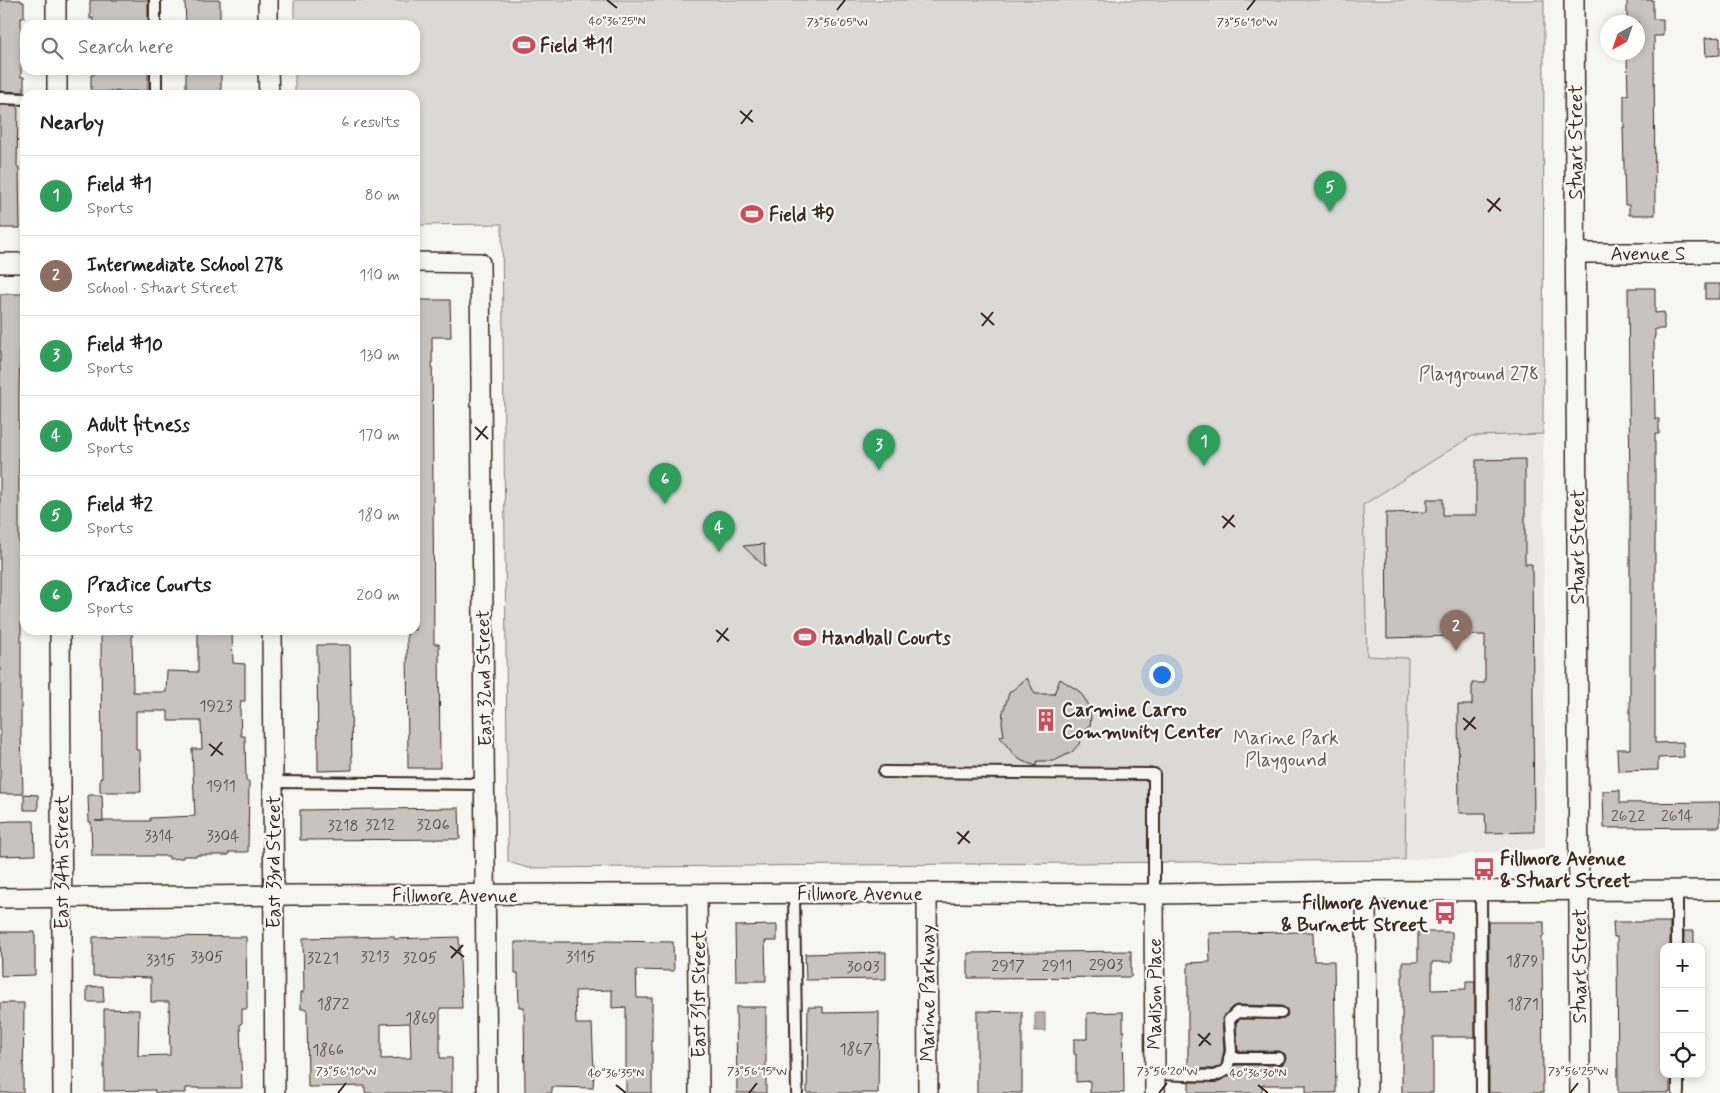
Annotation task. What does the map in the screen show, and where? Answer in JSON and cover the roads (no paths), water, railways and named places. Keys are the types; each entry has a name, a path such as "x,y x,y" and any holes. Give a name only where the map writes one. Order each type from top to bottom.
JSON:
{"street":[{"path":"56,0 56,20"},
{"path":"268,0 268,20"},
{"name":"Stuart Street","path":"1574,0 1580,1093"},
{"path":"57,75 57,90"},
{"path":"268,75 269,90"},
{"name":"Avenue S","path":"1575,253 1720,254"},
{"name":"East 32nd Street","path":"420,262 480,262 487,1093"},
{"path":"0,263 20,263"},
{"name":"East 34th Street","path":"60,635 63,1093"},
{"name":"East 33rd Street","path":"272,635 275,1093"},
{"name":"Fillmore Avenue","path":"0,898 274,895 1154,894 1366,891 1720,890"},
{"path":"1366,891 1367,1093"},
{"name":"Marine Parkway","path":"927,893 928,1093"},
{"name":"East 31st Street","path":"697,894 698,1093"},
{"name":"Madison Place","path":"1154,894 1155,1093"}],"lane":[{"path":"155,0 155,20"},
{"path":"156,75 156,90"},
{"path":"0,98 20,99"},
{"path":"884,772 1154,774 1154,894"},
{"path":"273,782 484,784"},
{"path":"1677,890 1677,943"},
{"path":"1481,891 1482,1093"},
{"path":"794,894 798,1093"},
{"path":"1155,1074 1214,1076 1227,1070 1231,1051 1230,1020 1237,1012 1281,1013"},
{"path":"1229,1058 1279,1058"},
{"path":"1678,1078 1678,1093"}],"place":[{"name":"Field #11","path":"524,45"},
{"name":"Field #2","path":"1330,212"},
{"name":"Field #9","path":"752,214"},
{"name":"Field #1","path":"1204,466"},
{"name":"Field #10","path":"879,470"},
{"name":"Practice Courts","path":"665,504"},
{"name":"Adult fitness","path":"719,552"},
{"name":"Handball Courts","path":"805,637"},
{"name":"Intermediate School 278","path":"1456,651"},
{"name":"Carmine Carro Community Center","path":"1046,720"},
{"name":"Fillmore Avenue & Stuart Street","path":"1484,869"},
{"name":"Fillmore Avenue & Burnett Street","path":"1445,913"}],"park label":[{"name":"Playground 278","path":"1479,373"},
{"name":"Marine Park Playgound","path":"1286,748"}]}
